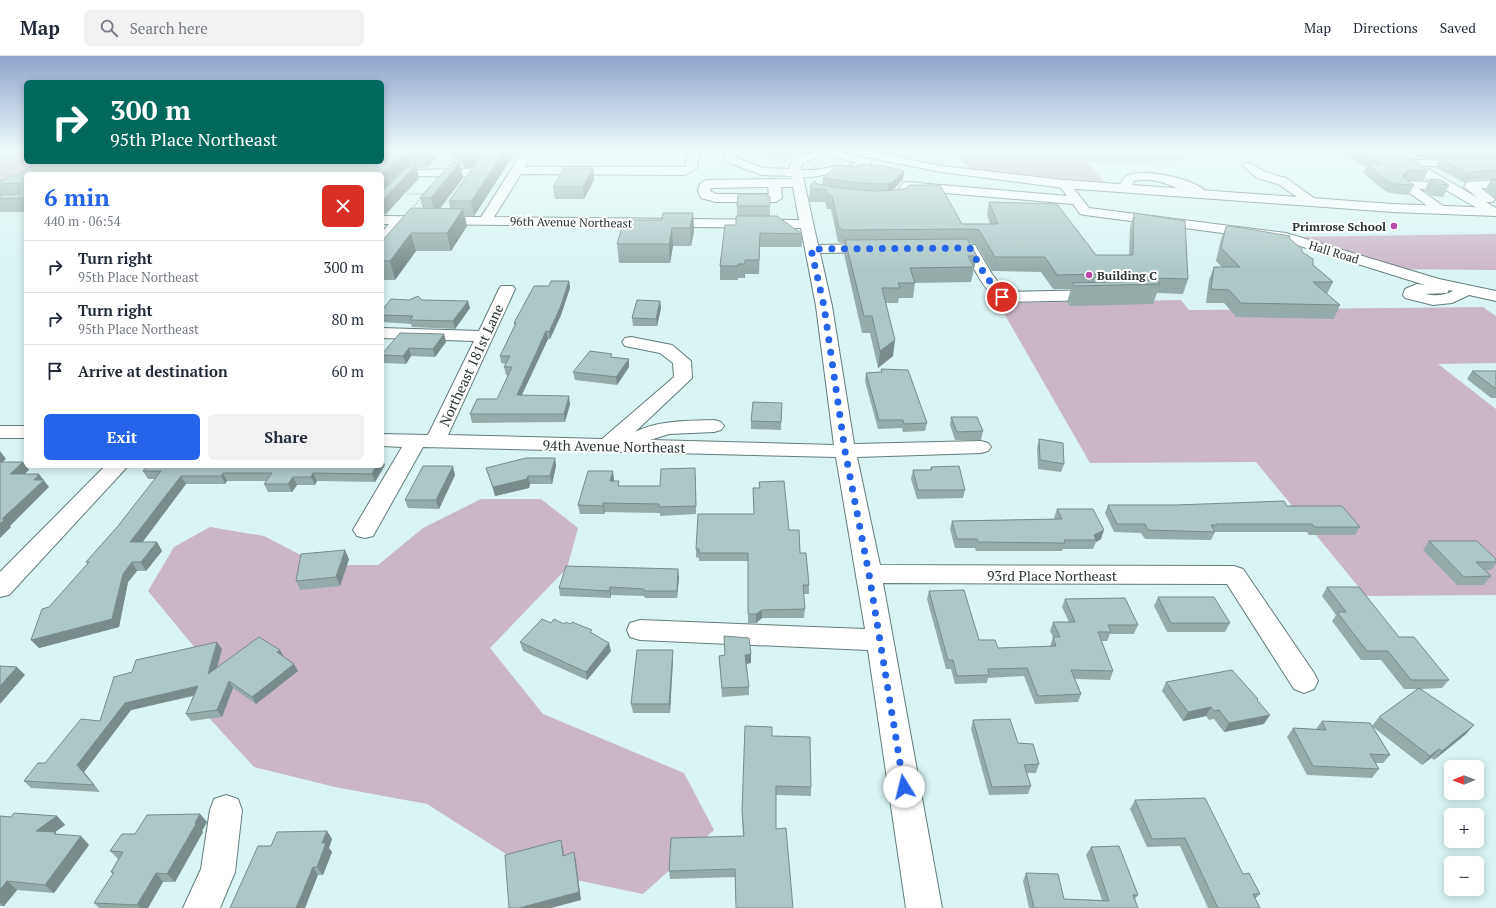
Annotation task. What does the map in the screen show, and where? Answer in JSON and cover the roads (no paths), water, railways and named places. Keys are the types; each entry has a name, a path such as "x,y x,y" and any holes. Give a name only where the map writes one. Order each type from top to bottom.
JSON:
{"street":[{"path":"485,221 504,191"},
{"path":"704,191 705,195 716,198 776,198 775,191"},
{"path":"806,191 804,237 824,306 845,451 869,574 924,908"},
{"path":"869,200 901,196 904,191"},
{"path":"961,191 1077,201"},
{"name":"Hall Road","path":"1069,191 1085,211 1286,237 1464,292 1496,296"},
{"path":"1161,191 1315,203 1495,212"},
{"path":"1297,191 1315,203"},
{"path":"1414,191 1442,210"},
{"path":"1456,191 1495,212"},
{"path":"1476,191 1490,199"},
{"path":"446,217 445,233 509,233 527,222"},
{"name":"96th Avenue Northeast","path":"384,220 446,217 485,221 704,229 804,237"},
{"path":"384,239 399,220"},
{"path":"704,229 804,237 890,248"},
{"path":"938,248 970,248 985,275 1002,297 1117,295"},
{"name":"Northeast 181st Lane","path":"365,530 425,441 485,336 507,289"},
{"path":"384,333 485,336"},
{"path":"616,446 683,378 682,361 666,349 631,342"},
{"path":"616,446 650,432 669,428 714,426"},
{"path":"0,432 24,432"},
{"name":"94th Avenue Northeast","path":"384,440 845,451 981,447"},
{"path":"0,588 116,468"},
{"name":"93rd Place Northeast","path":"869,574 1234,576 1304,681"},
{"path":"640,630 880,640"},
{"path":"201,908 218,872 226,810"}],"place":[{"name":"Primrose School","path":"1394,226"},
{"name":"Building C","path":"1089,275"}]}
